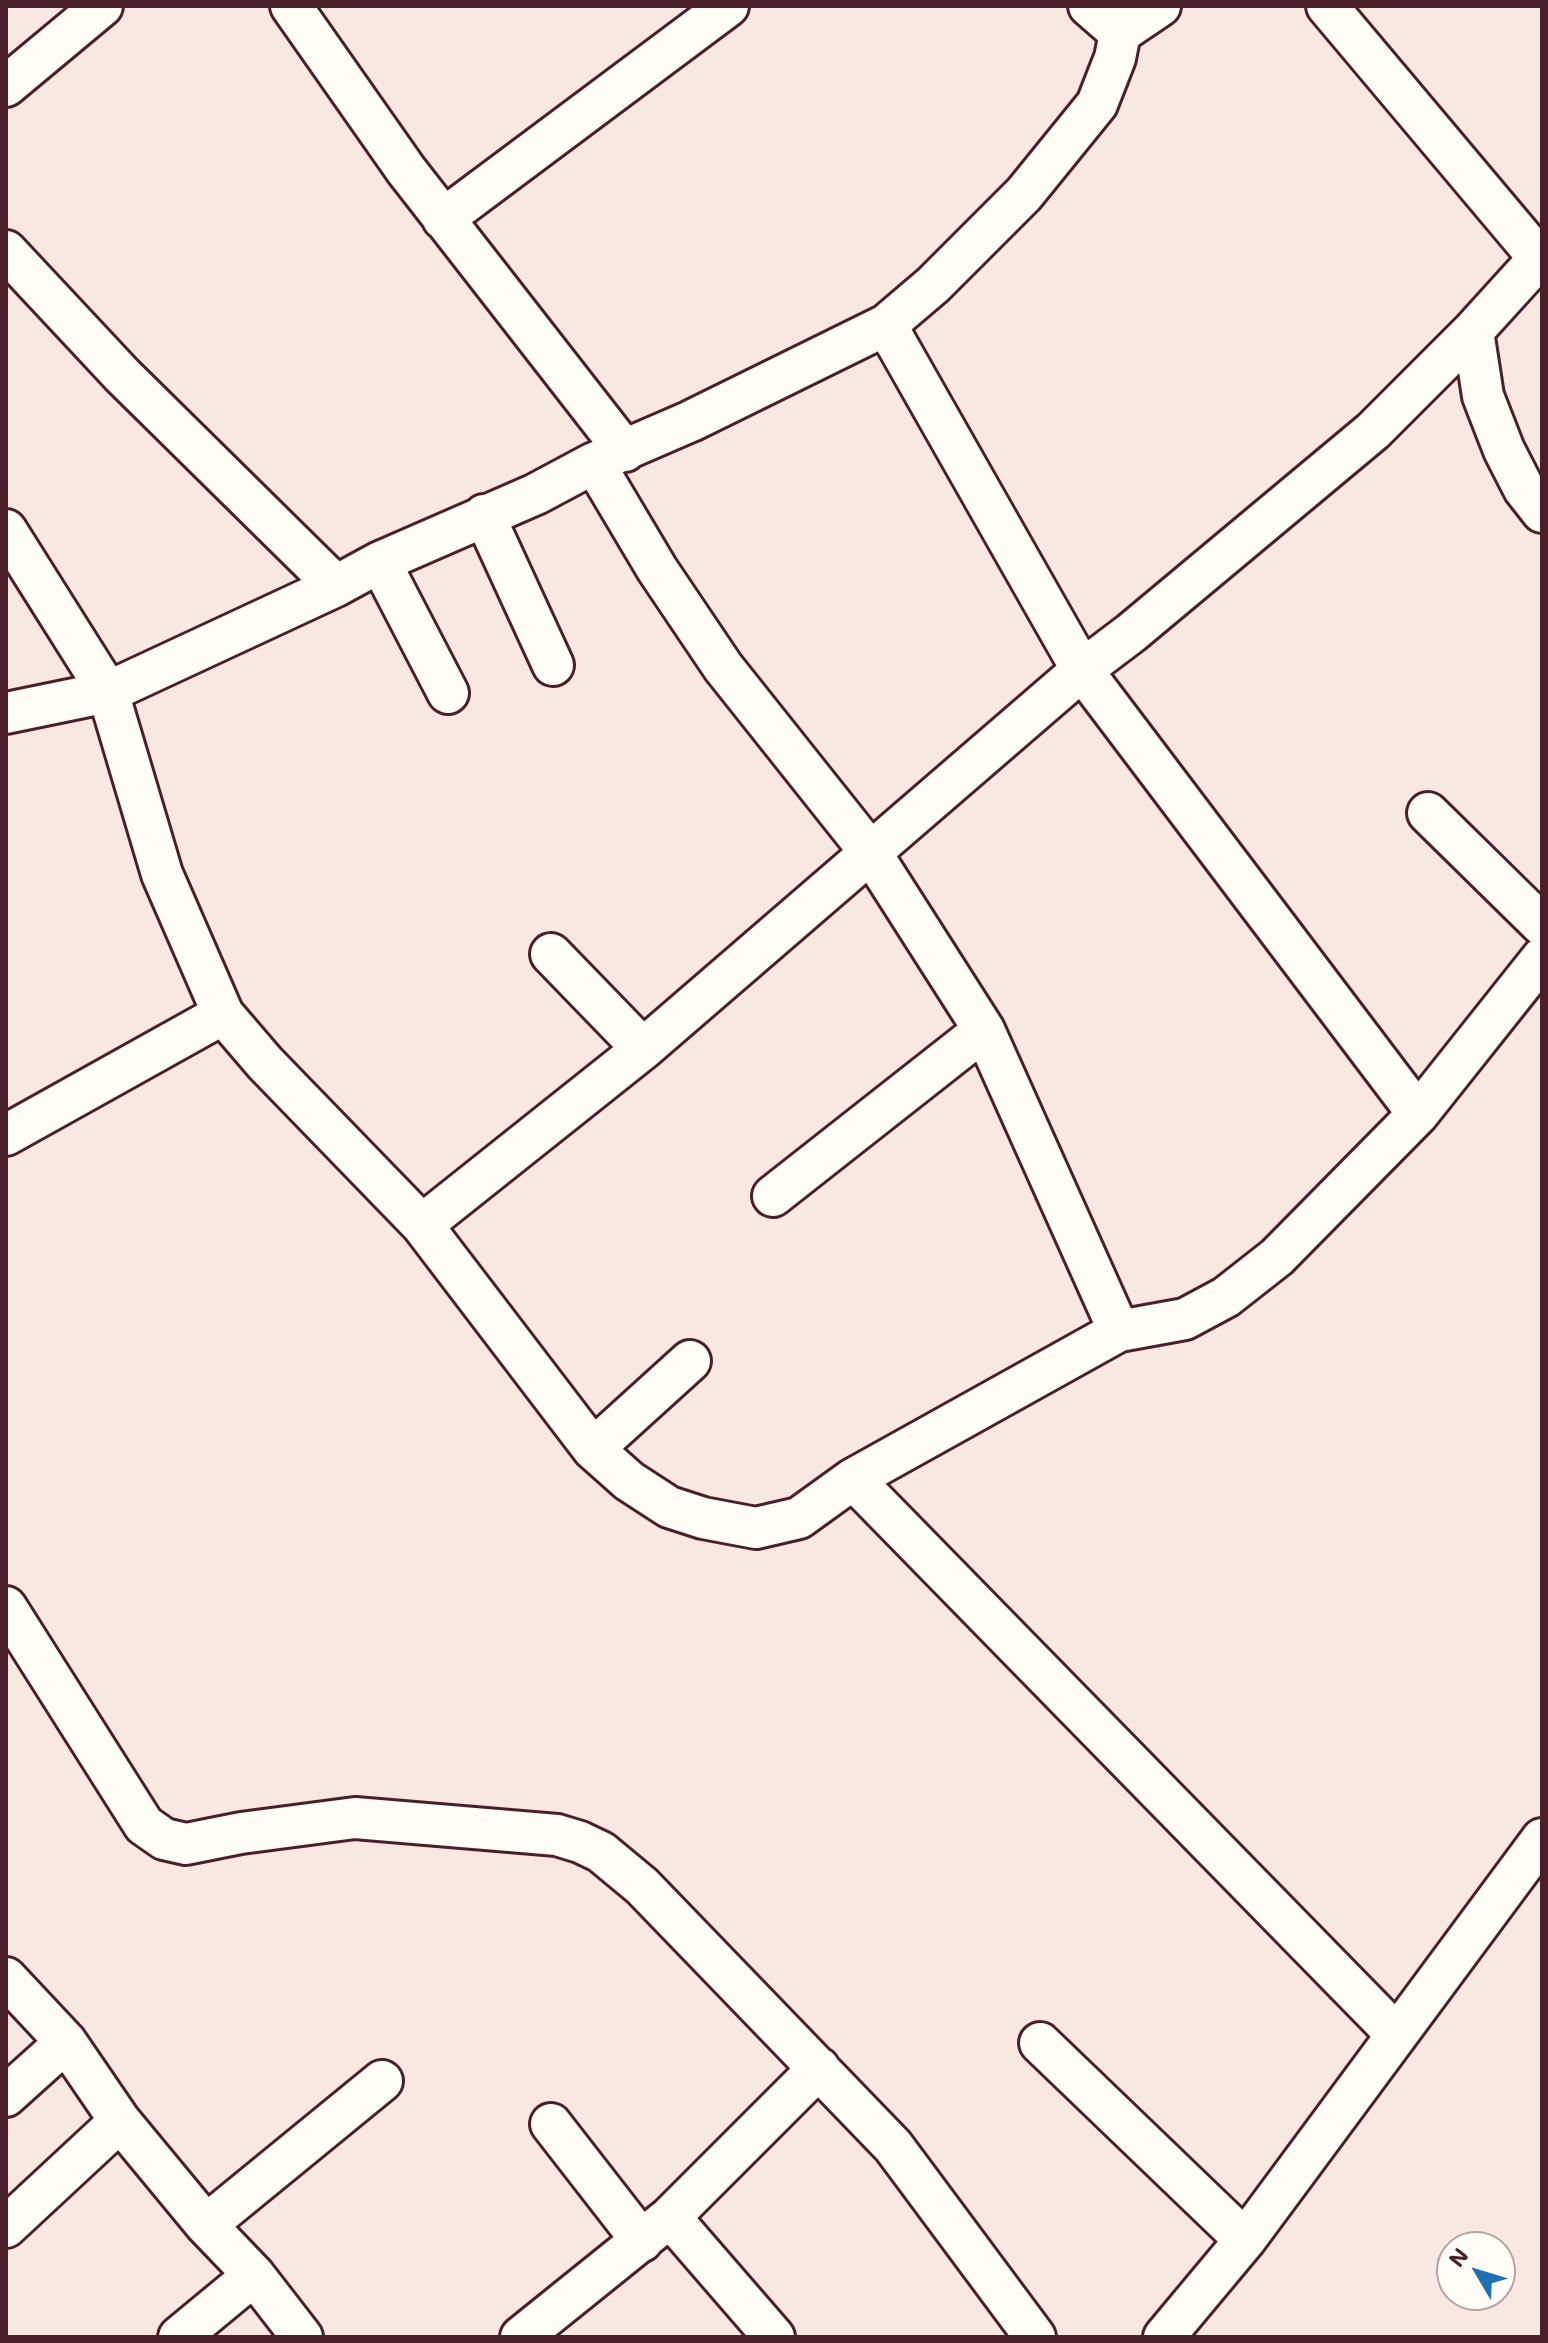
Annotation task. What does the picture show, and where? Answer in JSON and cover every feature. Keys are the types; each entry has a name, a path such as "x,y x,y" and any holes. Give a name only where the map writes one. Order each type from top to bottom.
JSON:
{"street":[{"path":"6,86 102,6"},
{"path":"291,6 610,457 657,569 723,667 871,853 984,1030 1119,1331"},
{"path":"443,219 728,6"},
{"path":"1089,6 1120,33"},
{"path":"6,713 108,692 336,586 380,562 536,494 886,325 933,285 1024,194 1097,104 1115,58 1120,33 1160,6"},
{"path":"422,1225 643,1049 1082,670 1131,633 1373,431 1473,331 1540,257 1327,6"},
{"path":"6,251 122,375 336,586"},
{"path":"886,325 1082,670 1418,1114"},
{"path":"1473,331 1483,396 1504,450 1524,489 1542,512"},
{"path":"484,515 553,665"},
{"path":"6,530 108,692 162,874 223,1014 265,1063 422,1225 593,1449 629,1481 669,1507 703,1518 756,1528 799,1518 853,1479 1119,1331 1185,1319 1226,1297 1277,1257 1418,1114 1542,958"},
{"path":"380,562 448,693"},
{"path":"1428,813 1542,925"},
{"path":"551,954 643,1049"},
{"path":"6,1135 223,1014"},
{"path":"773,1196 984,1030"},
{"path":"593,1449 690,1361"},
{"path":"853,1479 1397,2035"},
{"path":"6,1607 144,1825 164,1839 186,1844 241,1833 355,1818 557,1835 601,1852 642,1886 893,2146 1035,2337"},
{"path":"1164,2337 1245,2240 1542,1839"},
{"path":"6,1978 66,2042 120,2121 206,2225 254,2275 302,2337"},
{"path":"6,2096 66,2042"},
{"path":"1040,2043 1245,2240"},
{"path":"521,2337 656,2229 819,2068"},
{"path":"206,2225 382,2081"},
{"path":"6,2227 120,2121"},
{"path":"551,2124 656,2229 774,2337"},
{"path":"179,2337 254,2275"}]}
